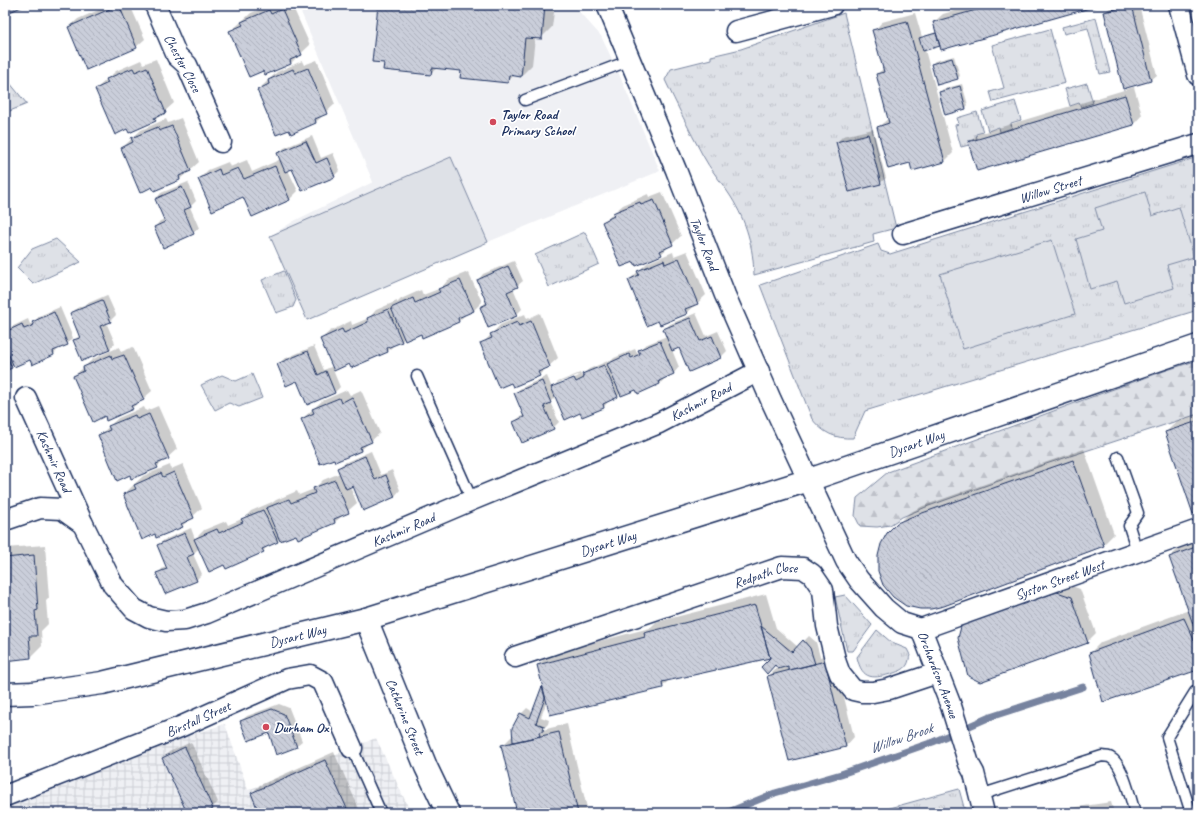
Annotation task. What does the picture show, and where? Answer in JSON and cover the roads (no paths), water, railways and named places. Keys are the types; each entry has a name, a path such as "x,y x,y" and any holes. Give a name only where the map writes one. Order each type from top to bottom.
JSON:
{"street":[{"name":"Chester Close","path":"155,5 177,56 188,65 221,142"},
{"name":"Taylor Road","path":"607,5 725,295 809,480"},
{"path":"736,31 832,5"},
{"path":"1179,5 1198,75"},
{"name":"Willow Street","path":"903,234 1198,144"},
{"name":"Dysart Way","path":"5,694 32,692 102,682 366,619 809,480 1198,346"},
{"name":"Kashmir Road","path":"26,398 83,524 113,585 134,609 149,617 166,621 185,620 207,613 472,500 659,423 759,371"},
{"name":"Orchardson Avenue","path":"809,480 846,561 859,580 884,608 902,623 921,629 951,706 974,773 982,804"},
{"name":"Kashmir Road","path":"5,520 40,508 62,509 83,524"},
{"name":"Syston Street West","path":"921,629 1198,530"},
{"name":"Redpath Close","path":"515,657 782,567 796,567 803,568 812,574 823,590 827,626 836,663 840,674 853,690 873,692 889,689 938,673"},
{"name":"Catherine Street","path":"366,619 426,766 448,813"},
{"name":"Birstall Street","path":"5,796 180,727 287,679 310,675 323,682 352,748"}],"lane":[{"path":"525,100 630,60"},
{"path":"417,376 472,500"},
{"path":"1118,457 1138,513 1129,526 1137,551"},
{"path":"1191,813 1167,737 1195,692 1198,691"},
{"path":"352,748 381,813"},
{"path":"982,804 1102,756 1111,757 1117,763 1135,813"}],"waterway":[{"name":"Willow Brook","path":"726,813 775,793 841,774 933,742 990,717 1083,687"}],"place":[{"name":"Taylor Road Primary School","path":"493,122"},
{"name":"Durham Ox","path":"266,727"}]}
